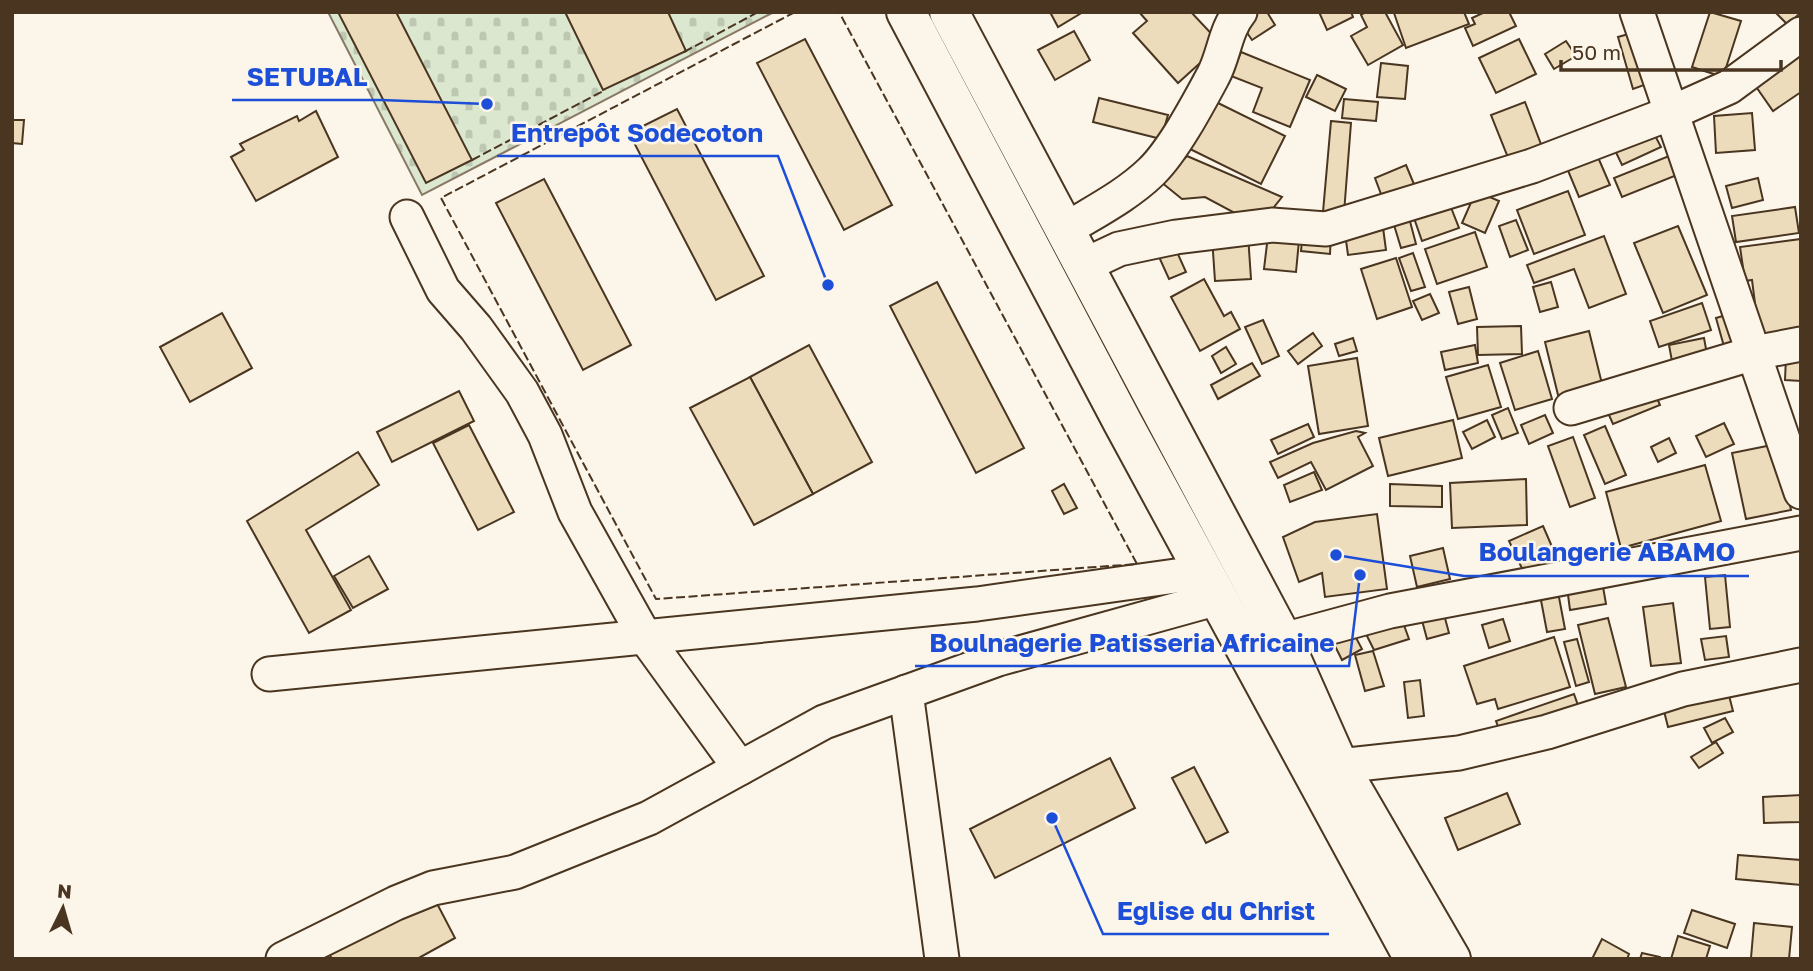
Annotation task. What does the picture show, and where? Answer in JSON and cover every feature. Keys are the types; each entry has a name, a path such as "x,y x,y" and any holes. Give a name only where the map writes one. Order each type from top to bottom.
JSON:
{"main road":[{"path":"906,12 1414,959"},
{"path":"949,12 1283,640 1339,766 1451,959"}],"street":[{"path":"1065,230 1153,171 1170,148 1213,75 1231,22 1240,12"},
{"path":"1637,12 1801,492"},
{"path":"1085,265 1119,249 1177,237 1272,225 1326,229 1532,166 1671,113 1729,87 1801,34"},
{"path":"407,217 443,290 476,328 522,392 545,435 575,512 645,637 740,768"},
{"path":"1571,408 1754,353 1801,344"},
{"path":"1283,640 1390,611 1801,533"},
{"path":"269,674 977,604 1211,585"},
{"path":"283,959 396,903 433,888 516,872 636,823 824,722 1211,585"},
{"path":"1339,766 1459,753 1547,732 1683,689 1801,665"},
{"path":"906,692 942,959"}],"green space":[{"path":"328,12 774,12 422,195"}],"building":[{"path":"338,12 396,12 472,160 426,183"},
{"path":"565,12 668,12 686,51 603,90"},
{"path":"1050,12 1083,12 1058,27"},
{"path":"1139,12 1191,12 1221,44 1178,83 1133,33 1147,21"},
{"path":"1252,12 1267,12 1275,25 1252,40 1239,21"},
{"path":"1319,12 1351,12 1353,17 1327,30"},
{"path":"1366,12 1385,12 1403,45 1368,65 1351,36 1367,27 1361,15"},
{"path":"1464,12 1469,24 1406,48 1394,13"},
{"path":"1485,12 1509,12 1516,26 1473,46 1465,28 1475,24 1472,18"},
{"path":"1710,12 1741,21 1723,77 1692,67"},
{"path":"1775,12 1801,12 1788,25"},
{"path":"1074,31 1090,60 1055,80 1038,50"},
{"path":"1632,33 1647,84 1633,89 1618,37"},
{"path":"805,39 892,205 844,230 757,63"},
{"path":"1519,39 1536,74 1496,93 1479,58"},
{"path":"1566,41 1576,56 1554,69 1545,54"},
{"path":"1801,43 1801,92 1773,111 1750,78"},
{"path":"1241,52 1310,80 1290,127 1253,112 1262,88 1231,76"},
{"path":"1381,63 1408,66 1405,99 1377,97"},
{"path":"1317,75 1346,89 1335,111 1306,97"},
{"path":"1099,98 1168,115 1161,139 1093,122"},
{"path":"1344,99 1378,102 1376,121 1342,118"},
{"path":"1214,101 1285,136 1261,184 1190,149"},
{"path":"1525,102 1542,147 1509,160 1491,115"},
{"path":"677,109 764,276 716,300 629,133"},
{"path":"316,111 338,157 256,201 231,157 244,150 240,144 297,116 299,121"},
{"path":"1752,113 1755,150 1716,153 1714,116"},
{"path":"12,120 24,120 22,144 12,143"},
{"path":"1331,121 1351,123 1344,213 1323,212"},
{"path":"1649,124 1661,147 1622,165 1611,142"},
{"path":"1594,148 1610,185 1579,197 1564,161"},
{"path":"1679,152 1687,171 1622,197 1614,178"},
{"path":"1187,156 1282,197 1259,226 1205,197 1182,199 1161,182"},
{"path":"1406,165 1416,189 1384,202 1375,178"},
{"path":"1758,178 1763,200 1732,208 1726,186"},
{"path":"544,179 631,345 583,370 496,203"},
{"path":"1476,191 1499,201 1485,233 1462,223"},
{"path":"1568,191 1585,235 1534,254 1517,210"},
{"path":"1450,205 1459,228 1422,241 1414,218"},
{"path":"1795,207 1799,233 1736,242 1732,216"},
{"path":"1407,210 1416,244 1401,248 1391,215"},
{"path":"1382,220 1386,250 1348,255 1344,226"},
{"path":"1516,220 1528,250 1510,257 1499,226"},
{"path":"1678,226 1707,295 1663,313 1634,243"},
{"path":"1269,227 1300,230 1296,272 1264,269"},
{"path":"1303,231 1331,234 1330,254 1301,251"},
{"path":"1475,232 1487,267 1437,284 1425,249"},
{"path":"1248,235 1251,279 1215,281 1212,237"},
{"path":"1604,236 1626,294 1589,308 1574,269 1534,283 1527,265"},
{"path":"1801,239 1801,330 1759,335 1752,280 1745,281 1740,247"},
{"path":"1172,241 1186,272 1169,279 1155,248"},
{"path":"1413,253 1425,287 1411,291 1399,258"},
{"path":"1396,258 1412,307 1377,319 1361,269"},
{"path":"1204,279 1224,316 1231,312 1240,329 1200,351 1171,297"},
{"path":"937,282 1024,448 976,473 890,306"},
{"path":"1551,282 1558,307 1540,312 1533,287"},
{"path":"1469,287 1477,319 1458,324 1449,292"},
{"path":"1430,294 1439,313 1422,320 1413,301"},
{"path":"1702,303 1711,330 1659,347 1650,321"},
{"path":"222,313 252,368 190,402 160,347"},
{"path":"1730,314 1739,345 1725,350 1716,318"},
{"path":"1263,320 1279,356 1262,364 1245,327"},
{"path":"1521,326 1522,354 1478,355 1477,327"},
{"path":"1589,331 1604,392 1560,403 1545,342"},
{"path":"1313,333 1322,346 1298,364 1288,351"},
{"path":"1353,338 1357,351 1339,356 1335,344"},
{"path":"1704,338 1709,365 1674,372 1669,345"},
{"path":"809,345 872,462 813,494 750,377"},
{"path":"1475,345 1478,363 1445,370 1441,352"},
{"path":"1226,347 1236,364 1221,373 1212,356"},
{"path":"1538,351 1552,399 1515,410 1500,363"},
{"path":"1786,357 1801,358 1801,381 1785,380"},
{"path":"1357,358 1368,426 1319,434 1308,366"},
{"path":"1252,363 1260,376 1218,399 1211,385"},
{"path":"1488,365 1501,407 1458,419 1446,377"},
{"path":"750,377 813,494 754,525 690,408"},
{"path":"1651,385 1660,405 1613,424 1604,404"},
{"path":"459,391 474,421 392,462 377,432"},
{"path":"1508,408 1518,433 1502,439 1492,415"},
{"path":"1545,415 1553,433 1529,444 1521,425"},
{"path":"1453,420 1462,458 1388,476 1379,438"},
{"path":"1487,420 1495,437 1472,449 1463,432"},
{"path":"1724,423 1734,444 1706,457 1696,436"},
{"path":"1308,424 1314,437 1278,454 1271,440"},
{"path":"469,425 514,512 478,530 433,443"},
{"path":"1605,426 1626,475 1605,484 1584,435"},
{"path":"1356,431 1365,433 1358,437 1373,466 1326,490 1311,462 1278,478 1270,462 1313,443"},
{"path":"1573,437 1595,498 1570,507 1548,446"},
{"path":"1669,438 1676,453 1658,462 1651,447"},
{"path":"1777,444 1791,510 1746,519 1732,453"},
{"path":"358,452 379,485 306,530 351,610 309,633 247,521"},
{"path":"1705,465 1721,521 1621,548 1606,492"},
{"path":"1314,472 1322,490 1290,502 1284,485"},
{"path":"1526,479 1527,525 1452,528 1450,483"},
{"path":"1064,484 1077,508 1064,514 1052,491"},
{"path":"1390,484 1442,486 1442,507 1390,506"},
{"path":"1377,514 1387,589 1325,597 1322,573 1299,582 1283,537 1315,522"},
{"path":"1543,526 1560,565 1527,579 1509,541"},
{"path":"1443,548 1450,579 1417,587 1410,556"},
{"path":"369,556 388,589 353,608 334,576"},
{"path":"1725,575 1730,627 1710,629 1705,577"},
{"path":"1602,581 1606,604 1570,610 1567,587"},
{"path":"1558,592 1565,629 1547,632 1540,595"},
{"path":"1673,603 1681,663 1651,666 1643,607"},
{"path":"1442,607 1449,633 1427,639 1420,613"},
{"path":"1401,617 1409,639 1374,650 1364,630"},
{"path":"1608,618 1626,687 1595,694 1578,625"},
{"path":"1503,619 1510,641 1489,648 1482,625"},
{"path":"1354,634 1362,649 1342,660 1334,644"},
{"path":"1726,636 1729,657 1705,660 1701,639"},
{"path":"1554,637 1570,687 1498,709 1495,699 1477,704 1464,666"},
{"path":"1577,639 1589,682 1576,686 1564,642"},
{"path":"1373,651 1384,686 1365,691 1355,655"},
{"path":"1420,680 1424,716 1408,718 1404,682"},
{"path":"1726,684 1733,711 1668,727 1661,699"},
{"path":"1574,694 1581,714 1504,742 1496,721"},
{"path":"1725,718 1733,732 1712,743 1704,728"},
{"path":"1716,742 1723,753 1699,768 1691,757"},
{"path":"1110,758 1135,808 995,878 970,829"},
{"path":"1194,767 1228,832 1206,843 1172,778"},
{"path":"1507,793 1520,824 1458,850 1445,818"},
{"path":"1801,795 1801,822 1764,823 1763,797"},
{"path":"1738,855 1801,860 1801,885 1736,879"},
{"path":"431,892 455,938 417,959 332,959 326,948"},
{"path":"1692,910 1735,924 1727,948 1684,933"},
{"path":"1754,923 1792,927 1789,959 1751,958"},
{"path":"1678,936 1710,946 1706,959 1671,959"},
{"path":"1602,939 1629,954 1627,959 1592,959"},
{"path":"1642,953 1660,957 1660,959 1640,959"}],"fence":[{"path":"684,52 758,12"},
{"path":"795,12 441,198 656,599 1137,564 839,12"},
{"path":"472,160 605,90"}],"place":[{"name":"SETUBAL","path":"487,104"},
{"name":"Entrepôt Sodecoton","path":"828,285"},
{"name":"Boulangerie ABAMO","path":"1336,555"},
{"name":"Boulnagerie Patisseria Africaine","path":"1360,575"},
{"name":"Eglise du Christ","path":"1052,818"}]}
